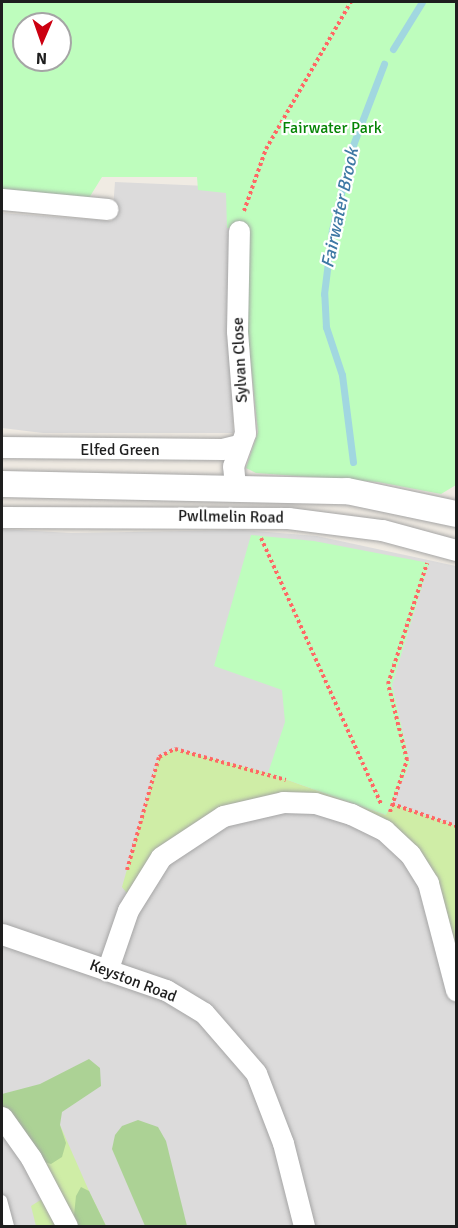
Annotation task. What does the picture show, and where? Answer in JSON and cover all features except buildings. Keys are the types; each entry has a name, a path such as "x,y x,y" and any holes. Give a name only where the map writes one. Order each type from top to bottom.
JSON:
{"street":[{"path":"2,199 108,208"},
{"name":"Sylvan Close","path":"235,487 238,446 245,434 237,331 239,231"},
{"name":"Elfed Green","path":"2,447 222,449 238,446"},
{"name":"Pwllmelin Road","path":"2,484 347,491 456,514"},
{"name":"Pwllmelin Road","path":"2,517 250,516 372,528 434,542 456,550"},
{"path":"108,968 128,910 161,857 223,816 283,802 315,803 351,814 384,830 410,854 428,883 456,990"},
{"name":"Keyston Road","path":"2,934 108,968 166,990 204,1013 256,1072 283,1143 304,1227"},
{"path":"2,1117 31,1158 68,1227"}],"lane":[{"path":"2,1200 9,1227"}],"path":[{"path":"239,231 266,149 351,2"},
{"path":"250,516 386,815 384,830"},
{"path":"384,830 407,760 388,684 434,542"}],"shaded area":[{"path":"115,182 230,187 233,433 43,433 2,428 2,213 112,221"},
{"path":"2,529 71,533 242,530 317,536 456,566 456,1226 2,1226"}],"green space":[{"name":"Fairwater Park","path":"2,2 456,2 456,485 441,494 378,482 256,473 246,468 258,432 247,328 249,228 227,228 226,193 198,190 197,177 102,177 89,198 2,191"},
{"path":"251,535 314,541 429,563 392,685 410,764 386,815 268,773 285,722 282,690 214,666"},
{"path":"175,749 268,773 385,815 393,804 456,826 456,980 410,854 315,803 189,836 133,901 122,887 159,757"},
{"path":"89,1059 100,1068 101,1086 62,1112 60,1125 66,1143 62,1157 51,1164 31,1158 2,1117 2,1094 40,1084"},
{"path":"138,1120 158,1127 166,1141 187,1226 145,1226 112,1149 115,1135 122,1126"},
{"path":"60,1125 106,1226 36,1226 31,1206 50,1194 31,1158"},
{"path":"81,1187 89,1191 106,1226 79,1226 74,1215 76,1196"}],"waterway":[{"name":"Fairwater Brook","path":"393,49 422,2"},
{"name":"Fairwater Brook","path":"353,462 342,375 326,327 324,294 332,230 353,145 384,64"}]}
